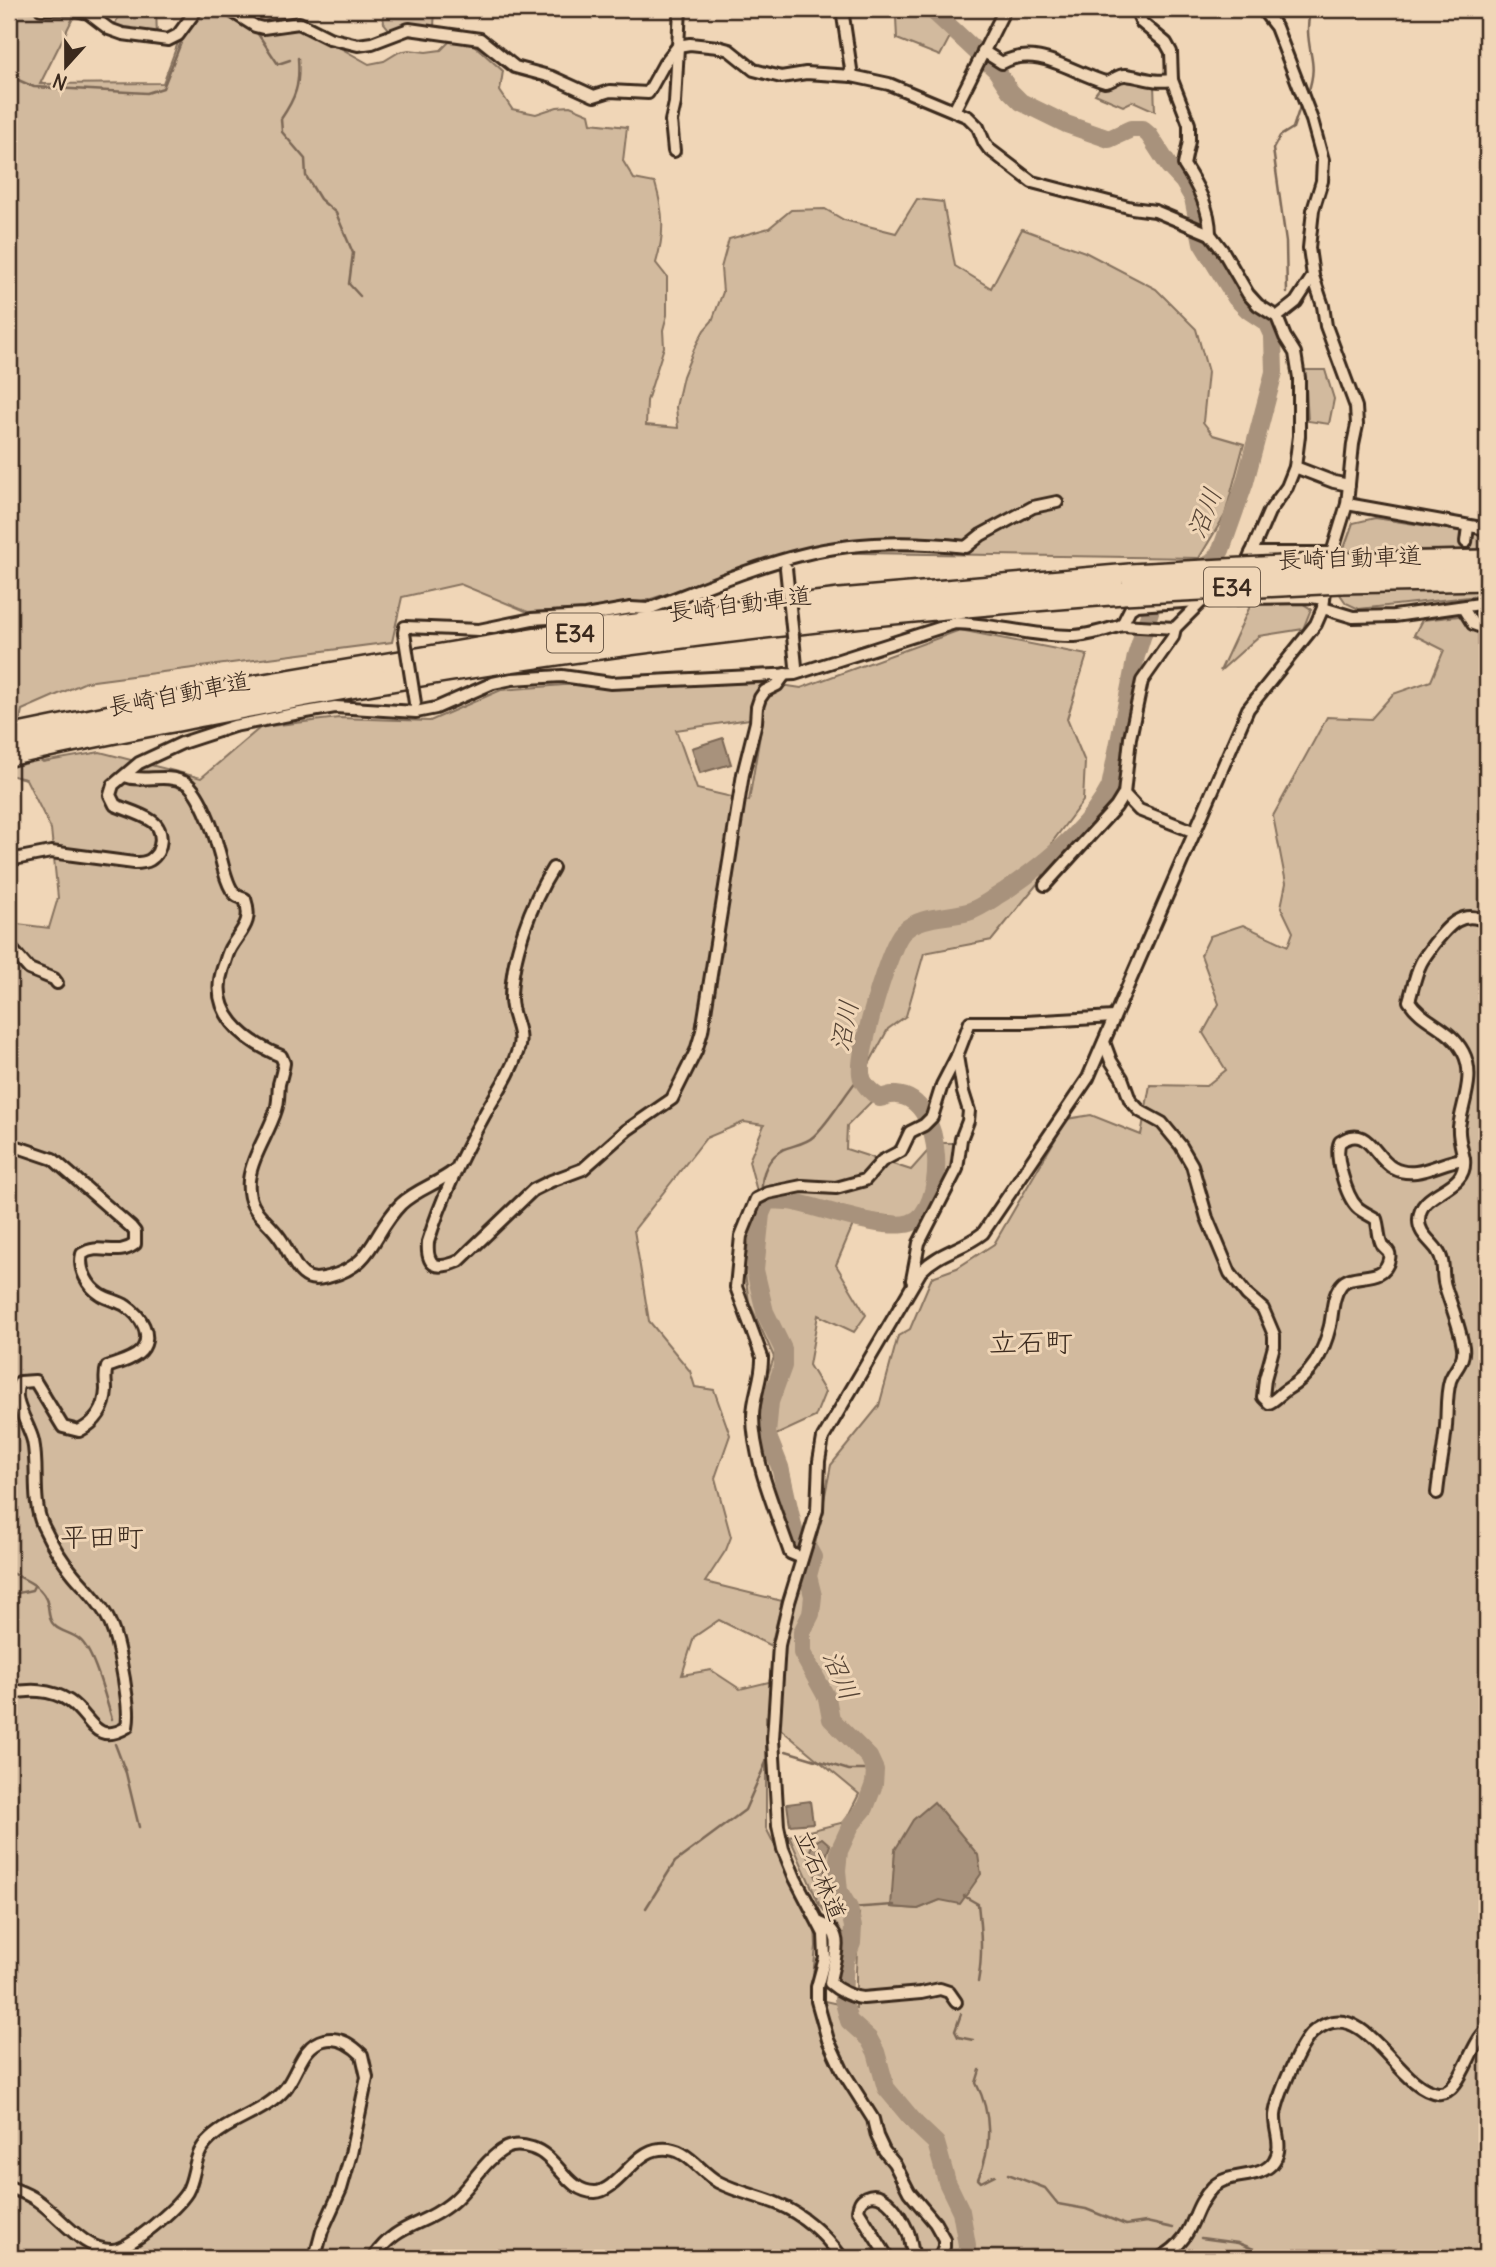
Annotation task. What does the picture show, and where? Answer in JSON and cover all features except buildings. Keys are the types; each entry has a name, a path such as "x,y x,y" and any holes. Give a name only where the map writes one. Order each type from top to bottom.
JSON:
{"highway":[{"name":"長崎自動車道","path":"9,755 22,740 581,649 1126,584 1336,566 1487,561"},
{"name":"長崎自動車道","path":"1336,566 1487,579"}],"street":[{"path":"41,9 73,9 88,13 109,29 123,34 169,40 178,36 197,9"},
{"path":"228,9 255,26 263,28 299,23 346,43 372,43 409,29 480,39 516,67 552,77 594,96 610,91 648,93 664,64 678,47 690,44 729,50 754,70 779,77 806,73 852,76 889,84 968,117 978,127 989,149 1032,182 1132,208 1155,211 1209,234 1223,251 1248,294 1258,306 1277,317 1284,337 1295,353 1299,378 1300,420 1295,467 1287,487 1269,512 1247,563 1245,598"},
{"path":"674,151 670,132 675,103 680,9"},
{"path":"842,9 852,76"},
{"path":"954,111 1005,9"},
{"path":"1136,9 1142,23 1166,43 1171,52 1172,80 1189,124 1189,141 1184,164 1197,186 1208,216 1209,234"},
{"path":"912,1283 929,1262 971,1242 983,1233 1088,1078 1248,709 1308,635 1336,566 1357,425 1356,407 1326,326 1314,276 1309,239 1313,210 1322,181 1323,160 1312,120 1276,27 1262,9"},
{"path":"983,51 1002,64 1012,58 1034,56 1105,82 1119,75 1156,82 1172,80"},
{"path":"1277,317 1296,302 1314,276"},
{"path":"1295,467 1349,485"},
{"path":"415,708 405,628 479,630 532,620 585,616 631,608 648,609 785,564 804,554 876,543 926,543 967,547 981,535 1024,512 1057,502"},
{"path":"1347,503 1487,529"},
{"path":"1466,542 1468,527"},
{"path":"1251,553 1336,566"},
{"path":"552,868 541,887 515,961 511,1001 521,1038 518,1052 510,1073 455,1170 428,1242 429,1261 440,1266 459,1261 533,1190 583,1169 627,1130 672,1099 696,1051 702,1031 743,774 757,707 765,691 778,685 792,671 785,564"},
{"path":"1122,625 1130,609 1136,605 1245,598 1311,597 1353,617 1394,616 1466,603 1487,603"},
{"path":"1045,885 1116,807 1124,794 1130,738 1142,681 1173,637 1175,628 1202,601"},
{"path":"1466,603 1472,624 1487,629"},
{"path":"9,860 51,852 134,863 146,862 154,857 160,844 159,828 152,820 116,805 110,795 113,785 139,763 174,746 234,726 335,707 436,708 493,683 512,679 562,676 611,682 792,671 955,623 1075,636 1099,633 1122,625 1175,628"},
{"path":"125,776 135,780 154,778 185,782 196,792 217,843 228,881 235,894 245,899 249,910 246,928 230,948 221,974 220,1000 222,1008 248,1039 262,1049 281,1056 284,1063 277,1108 253,1165 249,1189 254,1209 279,1236 302,1274 312,1279 321,1279 355,1267 366,1256 400,1205 411,1196 441,1182 455,1170"},
{"path":"1124,794 1139,810 1195,831"},
{"path":"1437,1493 1446,1434 1448,1390 1464,1350 1451,1299 1444,1284 1444,1263 1438,1251 1426,1238 1419,1219 1428,1200 1447,1190 1460,1178 1465,1167 1459,1130 1469,1081 1465,1055 1450,1033 1415,1010 1409,1000 1421,961 1446,929 1455,921 1468,917 1478,917 1487,922"},
{"path":"9,946 29,969 54,979 57,984"},
{"path":"802,1558 790,1553 755,1445 753,1414 763,1368 762,1357 736,1287 741,1236 756,1199 768,1193 802,1186 836,1188 865,1180 882,1161 901,1150 910,1132 928,1121 970,1021 1026,1022 1114,1017"},
{"path":"1104,1042 1130,1100 1140,1111 1161,1123 1181,1146 1192,1165 1207,1218 1230,1273 1262,1309 1274,1335 1263,1397 1269,1403 1298,1384 1314,1366 1343,1282 1349,1278 1375,1275 1387,1265 1390,1257 1389,1251 1382,1245 1376,1219 1352,1201 1337,1157 1340,1142 1356,1136 1375,1147 1383,1161 1395,1169 1409,1172 1426,1171 1464,1159"},
{"path":"912,1283 919,1243 957,1169 961,1139 968,1121 969,1111 957,1056"},
{"path":"9,1144 53,1159 131,1227 136,1237 135,1244 120,1251 91,1248 82,1254 80,1263 87,1279 101,1295 125,1304 140,1317 146,1335 141,1351 134,1357 107,1367 104,1374 104,1405 96,1420 79,1431 63,1427 35,1381 20,1382 16,1388 16,1397 33,1443 38,1508 42,1524 75,1576 90,1591 106,1615 121,1664 128,1702 127,1727 109,1734 97,1731 68,1700 41,1691 9,1694"},
{"name":"立石林道","path":"912,1283 823,1438 817,1510 779,1645 773,1739 778,1826 783,1849 795,1878 820,1923 826,1946 817,1987 822,2022 842,2070 873,2119 884,2151 909,2192 935,2223 944,2239 939,2258"},
{"path":"820,1923 829,1926 836,1934 838,1943 830,1983 834,1987 854,1997 940,1989 956,2002"},
{"path":"1160,2258 1182,2243 1212,2188 1233,2176 1263,2171 1276,2159 1279,2150 1276,2111 1299,2054 1312,2033 1326,2024 1336,2022 1358,2029 1418,2084 1441,2094 1456,2085 1473,2046 1487,2030"},
{"path":"9,2187 38,2201 95,2248 116,2250 143,2233 178,2203 186,2192 200,2151 208,2141 220,2131 274,2101 286,2088 311,2047 325,2039 344,2041 362,2055 367,2077 351,2154 341,2189 322,2231 317,2250 318,2258"},
{"path":"373,2258 389,2238 448,2206 500,2152 517,2145 541,2151 554,2161 571,2182 580,2189 591,2192 600,2192 609,2187 648,2152 671,2149 685,2154 720,2183 794,2211 842,2258"},
{"path":"888,2258 858,2210 863,2198 872,2195 884,2199 898,2212 916,2258"}],"shaded area":[{"path":"9,9 74,16 40,84 163,83 179,40 205,9 219,9 258,33 294,27 369,64 384,61 399,52 409,50 441,50 450,41 474,45 503,71 500,91 512,109 536,114 570,106 589,114 591,123 627,127 623,161 634,179 655,183 658,194 662,232 656,263 667,277 664,347 647,401 646,425 678,428 676,407 683,376 704,330 712,321 723,292 721,268 729,239 769,228 791,210 825,209 844,220 896,233 917,199 943,202 955,266 991,288 1022,229 1085,252 1156,289 1196,329 1208,372 1203,422 1213,435 1244,444 1225,515 1199,558 797,552 623,608 528,612 460,584 402,597 392,642 86,682 22,710 15,744 43,762 100,752 201,778 261,727 339,718 430,721 501,690 564,685 768,683 801,688 960,630 1087,655 1067,719 1085,762 1083,801 1053,841 1042,878 992,940 924,953 906,1016 888,1029 868,1066 873,1100 847,1126 846,1149 911,1170 935,1143 956,1143 946,1185 928,1220 858,1213 836,1265 866,1315 854,1332 818,1315 809,1365 825,1392 815,1417 763,1441 761,1395 774,1357 749,1302 744,1267 759,1199 749,1161 764,1125 744,1122 706,1138 634,1230 649,1321 690,1371 695,1387 714,1390 730,1435 715,1478 731,1537 726,1550 705,1582 782,1601 771,1646 719,1620 694,1637 682,1675 711,1670 740,1689 769,1682 815,1545 831,1465 879,1406 898,1336 910,1329 932,1277 957,1268 994,1244 1067,1119 1091,1115 1141,1135 1150,1085 1206,1086 1226,1070 1203,1033 1219,1004 1201,955 1210,936 1243,925 1288,946 1293,932 1281,907 1286,883 1273,816 1327,717 1371,719 1393,694 1431,681 1444,650 1414,635 1422,620 1487,613 1487,2258 9,2258 9,923 49,928 58,898 51,829 26,779 9,775","holes":["763,717 749,801 697,789 676,730","766,1717 859,1794 845,1822 789,1836 819,1904 843,1935 859,1915 856,2008 811,1998 816,1946 815,1925 766,1828","895,1850 940,1900 918,1909 892,1907"]},
{"path":"123,9 156,9 157,36 113,27"},
{"path":"382,9 435,9 434,27 392,33 384,23"},
{"path":"919,9 950,37 940,56 897,39 896,17"},
{"path":"1124,78 1154,85 1155,111 1133,101 1123,106 1095,94 1101,86 1111,87"},
{"path":"1305,370 1325,370 1334,399 1329,424 1308,421"},
{"path":"1375,518 1487,535 1487,549 1343,551 1353,523"},
{"path":"1487,589 1487,595 1359,609 1346,603 1337,590"},
{"path":"1300,602 1311,609 1303,629 1259,636 1220,671 1251,604"},
{"path":"723,738 731,764 700,773 692,748"},
{"path":"810,1801 813,1823 790,1825 787,1804"},
{"path":"934,1802 978,1855 981,1874 960,1904 940,1900 918,1909 891,1907 895,1850 913,1820"},
{"path":"822,1838 830,1845 824,1862 826,1885 819,1885 808,1855 813,1843"}],"waterway":[{"name":"沼川","path":"931,9 996,70 1021,102 1066,124 1109,139 1131,129 1142,129 1149,135 1193,198 1202,243 1236,298 1266,322 1273,337 1274,372 1245,482 1221,550 1213,562 1193,573"},
{"path":"1308,93 1313,67 1308,31 1310,9"},
{"path":"256,31 278,64 290,60"},
{"path":"9,34 16,79 34,87 147,93 163,88 184,35"},
{"path":"298,58 297,83 290,104 281,119 282,132 305,159 306,176 320,199 336,213 353,253 349,284 360,296"},
{"path":"1287,293 1286,242 1273,149 1280,136 1293,128 1300,107"},
{"name":"沼川","path":"966,2258 967,2245 961,2211 947,2182 936,2143 886,2088 876,2052 869,2039 849,2021 843,1999 845,1961 852,1943 853,1927 849,1908 839,1891 839,1851 851,1825 865,1808 874,1784 875,1770 869,1757 831,1719 827,1698 802,1653 802,1632 811,1614 813,1596 808,1576 813,1557 796,1539 780,1467 767,1434 770,1402 783,1366 783,1349 765,1312 755,1270 761,1214 767,1200 794,1202 885,1224 910,1223 922,1215 931,1199 936,1156 933,1134 925,1115 913,1101 894,1095 880,1098 868,1088 861,1074 869,1024 890,957 897,941 910,927 925,920 968,912 982,905 1020,881 1049,858 1078,832 1090,817 1110,787 1136,656 1155,596 1163,590"},
{"path":"762,1190 764,1172 770,1161 778,1152 811,1139 827,1122 861,1075"},
{"path":"9,1572 39,1589 46,1599 53,1624 76,1637 90,1653 112,1719"},
{"path":"9,1595 32,1590 34,1586"},
{"path":"115,1744 126,1773 139,1827"},
{"path":"786,1751 849,1770 875,1770"},
{"path":"646,1908 675,1862 745,1810 767,1760"},
{"path":"964,1896 978,1904 981,1943 978,1982"},
{"path":"849,1908 894,1905"},
{"path":"961,2014 955,2031 958,2037 973,2040"},
{"path":"980,2070 976,2083 985,2106 988,2143 978,2179 981,2182 995,2175"},
{"path":"1008,2174 1045,2188 1058,2204 1086,2209 1126,2225 1146,2222 1173,2228"},
{"path":"1201,2238 1238,2243 1277,2258"}],"tunnel":[{"path":"1466,542 1467,594"}],"district":[{"name":"立石町","path":"1031,1342"},
{"name":"平田町","path":"102,1537"}]}
